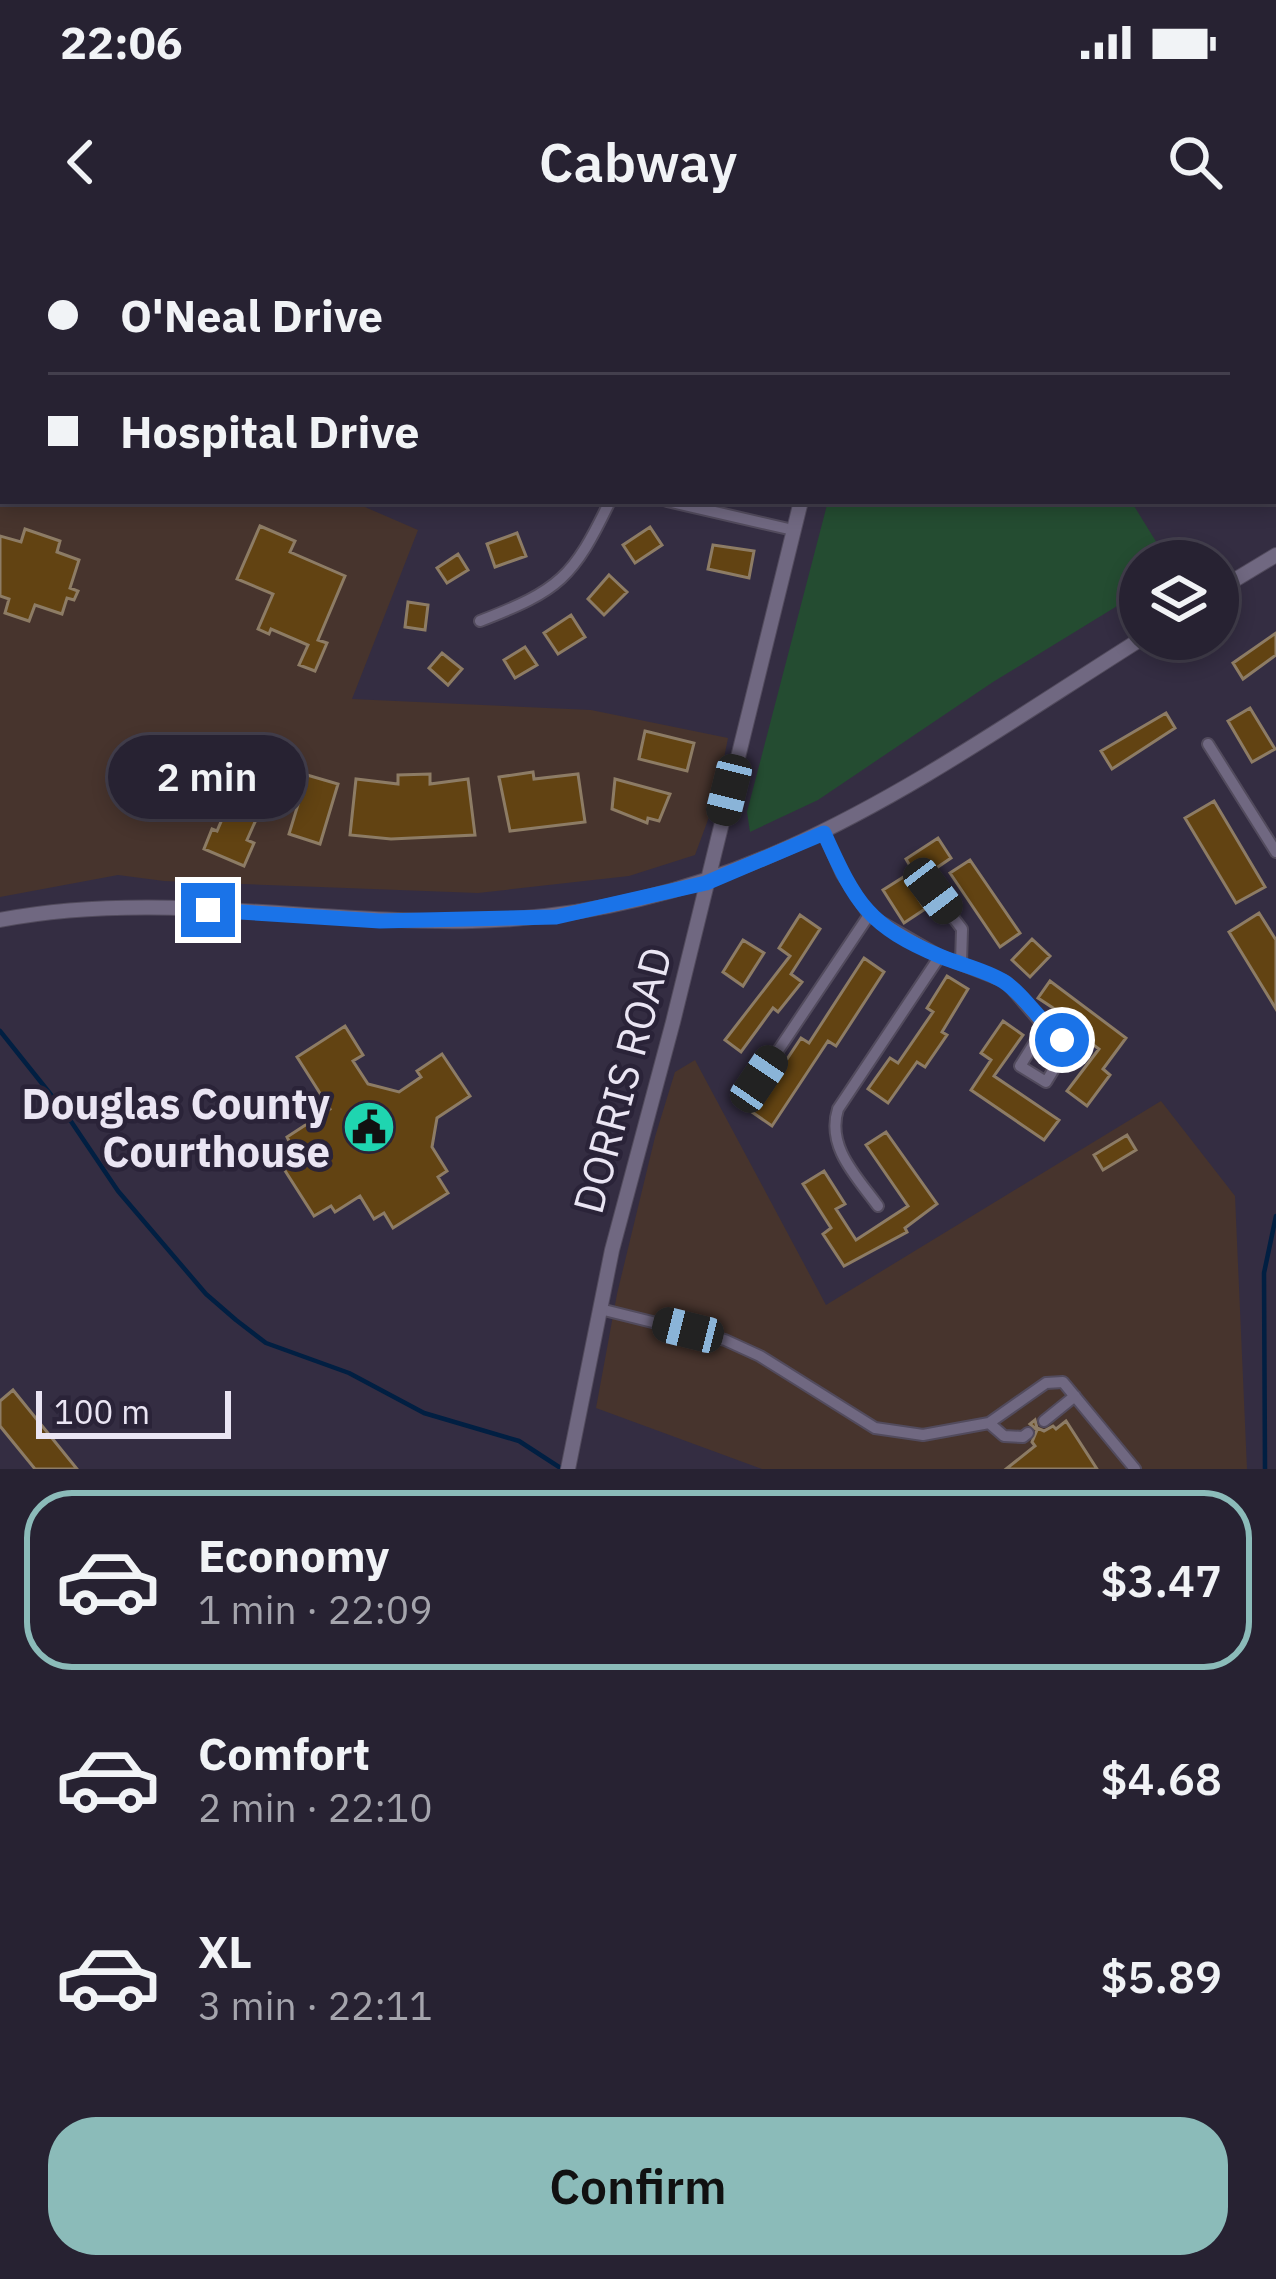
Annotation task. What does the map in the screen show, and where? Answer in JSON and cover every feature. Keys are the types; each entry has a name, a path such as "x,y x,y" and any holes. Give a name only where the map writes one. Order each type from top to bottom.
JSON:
{"street":[{"path":"480,621 550,589 583,558 609,504"},
{"path":"680,504 793,530"},
{"name":"DORRIS ROAD","path":"568,1469 600,1309 800,504"},
{"path":"1239,577 1276,555"},
{"path":"0,920 131,907 380,921 556,917 706,883 824,833 891,798 1119,653"},
{"path":"1208,744 1276,852"},
{"path":"824,833 868,915 940,956 1006,982 1062,1040 1065,1051 1046,1082 1020,1066 1045,1026"},
{"path":"933,891 962,929 961,963"},
{"path":"759,1079 868,915"},
{"path":"878,1206 844,1159 833,1124 838,1109 940,956"},
{"path":"600,1309 725,1340 760,1356 875,1428 923,1435 989,1423 1046,1383 1064,1382 1135,1469"},
{"path":"1044,1421 1075,1396"},
{"path":"989,1423 1004,1436 1028,1433"}],"shaded area":[{"path":"0,504 358,504 418,530 352,699 591,710 728,738 716,798 695,855 629,876 478,893 164,881 118,875 0,897"},
{"path":"695,1060 826,1305 1161,1101 1235,1196 1247,1469 762,1469 596,1408 617,1294 655,1137 675,1072"}],"green space":[{"path":"827,504 1133,504 1155,540 1119,540 1119,605 993,682 818,800 750,832 747,812"}],"building":[{"path":"260,526 295,541 290,552 345,576 318,640 327,643 315,671 299,665 308,645 271,629 269,634 258,629 273,594 237,579"},
{"path":"650,527 662,545 635,563 623,545"},
{"path":"25,529 60,541 57,552 79,560 70,588 78,591 74,600 67,598 62,614 35,605 29,621 5,613 9,599 0,596 0,536 21,542"},
{"path":"517,533 526,556 495,567 487,544"},
{"path":"713,545 754,551 749,578 708,569"},
{"path":"458,554 468,570 447,583 437,568"},
{"path":"609,575 627,592 604,615 588,599"},
{"path":"408,602 428,605 425,630 405,627"},
{"path":"571,615 585,637 558,654 544,633"},
{"path":"1276,633 1276,655 1243,679 1233,663"},
{"path":"525,647 537,665 515,678 504,660"},
{"path":"442,653 462,669 448,685 429,668"},
{"path":"1250,708 1275,749 1252,762 1228,721"},
{"path":"1166,713 1175,728 1112,769 1101,751"},
{"path":"645,731 694,743 687,771 639,759"},
{"path":"533,772 534,779 578,774 585,822 510,831 499,777"},
{"path":"430,774 430,784 468,779 475,835 391,839 350,835 356,779 398,784 398,775"},
{"path":"241,775 270,788 247,840 254,843 244,866 204,849"},
{"path":"307,775 338,784 320,844 289,834"},
{"path":"615,779 670,794 659,821 648,818 647,823 612,809"},
{"path":"1214,801 1265,887 1236,903 1185,818"},
{"path":"938,838 951,858 910,886 925,909 904,923 883,890 913,871 906,859"},
{"path":"970,860 1020,933 1000,947 950,873"},
{"path":"1259,913 1276,940 1276,1009 1229,932"},
{"path":"800,915 820,929 791,974 802,982 778,1012 773,1008 741,1052 725,1040 790,956 779,948"},
{"path":"1032,939 1050,956 1030,977 1012,960"},
{"path":"743,940 764,953 743,986 723,972"},
{"path":"864,958 884,972 836,1046 828,1041 772,1126 752,1112 801,1038 809,1043"},
{"path":"947,976 968,989 942,1032 947,1035 925,1067 917,1062 888,1103 868,1089 890,1058 898,1063 933,1012 927,1008"},
{"path":"1050,981 1126,1038 1103,1069 1110,1075 1087,1106 1067,1091 1099,1049 1080,1035 1085,1029 1038,998"},
{"path":"1003,1021 1023,1035 994,1076 1059,1120 1044,1140 971,1090 991,1060 981,1053"},
{"name":"Douglas County Courthouse","path":"345,1026 363,1055 353,1061 368,1084 399,1092 421,1077 417,1071 442,1054 470,1096 437,1118 432,1147 447,1171 438,1177 448,1193 393,1228 384,1213 374,1219 360,1196 335,1212 331,1206 314,1216 275,1155 291,1145 287,1137 330,1109 297,1057"},
{"path":"886,1132 937,1204 905,1228 907,1232 844,1266 823,1234 831,1228 803,1184 824,1171 845,1204 836,1209 856,1240 908,1206 866,1145"},
{"path":"1127,1135 1136,1150 1103,1170 1094,1155"},
{"path":"13,1390 77,1469 35,1469 0,1426 0,1401"},
{"path":"1035,1420 1044,1431 1066,1421 1097,1469 1006,1469 1035,1446 1037,1430 1030,1424"}],"waterway":[{"path":"0,1031 64,1111 118,1191 206,1294 236,1320 266,1343 349,1373 424,1413 519,1441 562,1469"},
{"path":"1265,1469 1264,1273 1276,1216"}],"place":[{"name":"Douglas County Courthouse","path":"369,1127"}],"route":[{"path":"208,910 380,921 556,917 706,883 824,833 868,915 940,956 1006,982 1062,1040"}]}
